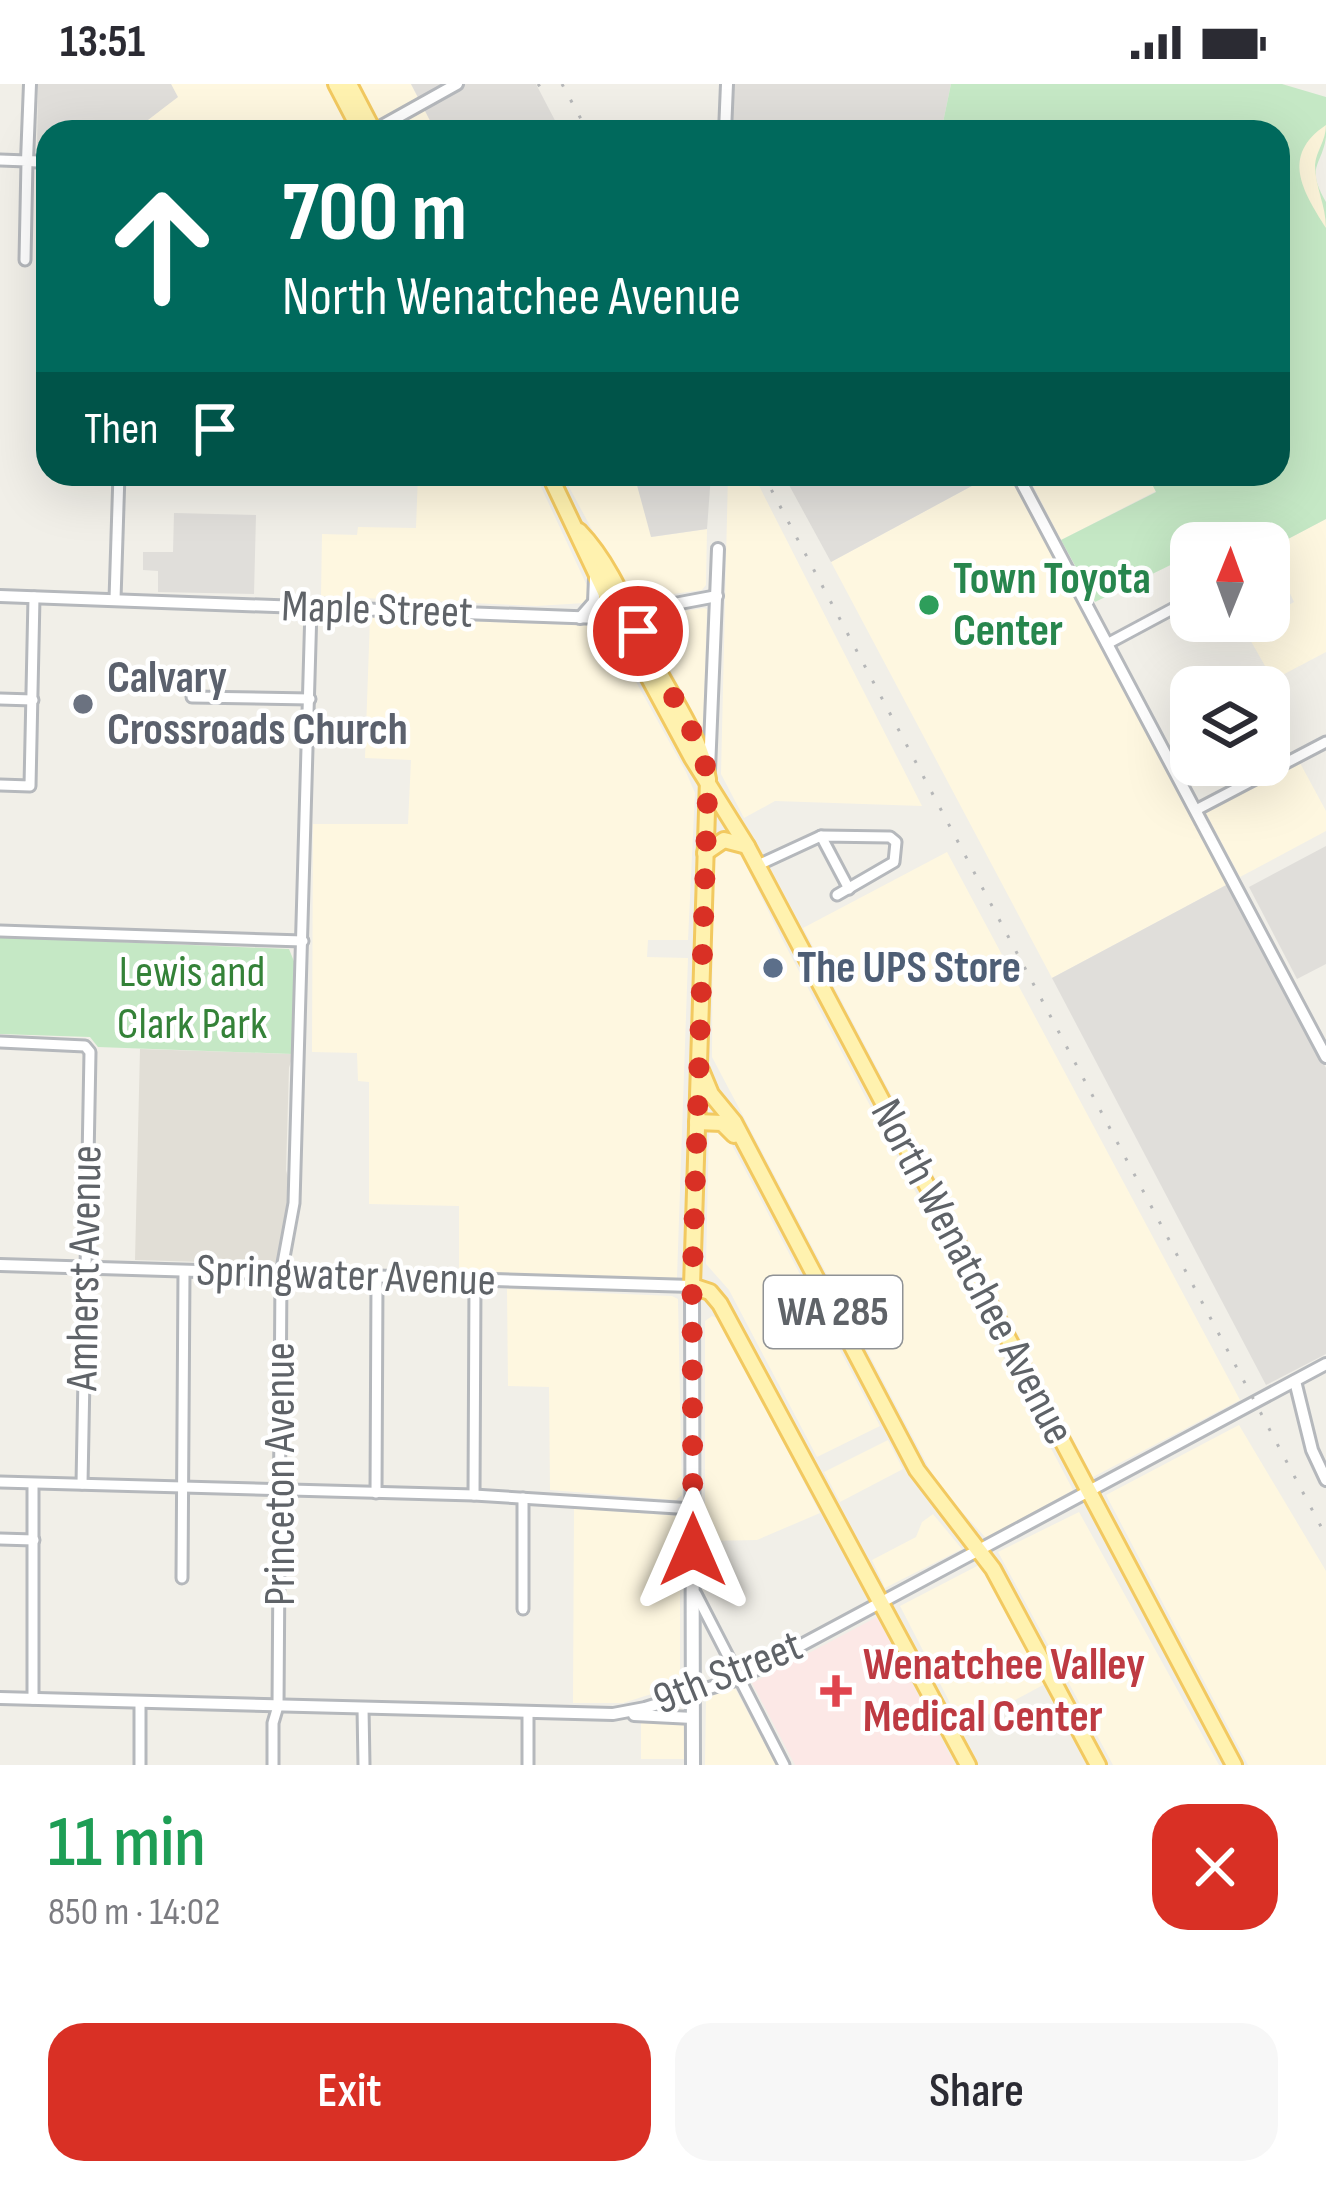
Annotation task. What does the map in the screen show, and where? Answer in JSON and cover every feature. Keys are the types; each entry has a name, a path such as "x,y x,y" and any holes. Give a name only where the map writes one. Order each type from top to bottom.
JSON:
{"main road":[{"path":"336,84 356,120"},
{"path":"349,84 367,120"},
{"name":"North Wenatchee Avenue","path":"555,486 595,574 702,750 708,779 1234,1765"},
{"name":"North Wenatchee Avenue","path":"575,527 599,555 623,615"},
{"path":"693,1765 692,1286 708,779"},
{"path":"705,853 724,840 747,846"},
{"name":"WA 285","path":"699,1065 711,1094 734,1122 917,1470 981,1550 1099,1765"},
{"path":"697,1122 727,1125 747,1148"},
{"name":"WA 285","path":"692,1286 710,1292 720,1304 968,1765"}],"street":[{"path":"25,260 30,84"},
{"path":"394,120 457,84"},
{"path":"726,120 727,84"},
{"path":"0,160 36,161"},
{"path":"115,599 119,486"},
{"path":"1023,486 1326,1057"},
{"path":"708,779 718,549"},
{"path":"580,618 595,599 595,574"},
{"name":"Maple Street","path":"0,596 580,618 623,615 717,596"},
{"path":"0,785 30,786 34,597"},
{"name":"Princeton Avenue","path":"272,1765 278,1706 281,1274 294,1203 311,608"},
{"path":"1107,644 1170,610"},
{"path":"192,697 310,699"},
{"path":"0,699 33,700"},
{"path":"1196,810 1326,742"},
{"path":"756,866 821,836 890,837 896,842 894,862 838,895"},
{"path":"821,836 849,889"},
{"path":"0,931 303,941"},
{"name":"Amherst Avenue","path":"0,1042 85,1046 90,1052 82,1484"},
{"name":"Springwater Avenue","path":"0,1265 692,1286"},
{"path":"182,1578 184,1271"},
{"path":"376,1492 377,1278"},
{"path":"474,1496 475,1281"},
{"name":"9th Street","path":"0,1698 613,1714 694,1694 738,1679 1326,1364"},
{"path":"1295,1381 1309,1443 1326,1480"},
{"path":"0,1482 376,1492 693,1510"},
{"path":"33,1484 33,1699"},
{"path":"523,1498 523,1609"},
{"path":"0,1539 34,1540"},
{"path":"694,1590 784,1765"},
{"path":"140,1702 140,1765"},
{"path":"363,1708 364,1765"},
{"path":"528,1712 529,1765"},
{"path":"613,1714 693,1718"}],"shaded area":[{"path":"38,84 171,84 178,97 148,120 37,120"},
{"path":"171,84 327,84 343,120 148,120 177,97"},
{"path":"355,84 411,84 430,120 374,120"},
{"path":"411,84 536,84 555,120 430,120"},
{"path":"732,84 951,84 944,120 731,120"},
{"path":"418,486 541,486 589,590 585,603 536,606 321,596 322,534 357,535 358,527 416,528"},
{"path":"568,486 637,486 652,537 707,529 702,590 630,600"},
{"path":"637,486 710,486 707,529 651,537"},
{"path":"728,486 759,486 922,806 775,801 744,818 721,774"},
{"path":"790,486 972,486 831,562"},
{"path":"972,486 1017,486 1170,771 1170,786 1178,786 1230,883 1052,978 831,562"},
{"path":"1033,486 1153,486 1156,491 1061,540"},
{"path":"174,513 256,515 254,594 158,592 158,571 143,570 143,552 173,552"},
{"path":"1326,519 1326,652 1290,671 1290,666 1265,666 1251,642 1290,642 1290,604 1294,602 1290,538"},
{"path":"704,608 703,731 646,625 649,617"},
{"path":"370,618 605,626 686,772 695,793 688,940 648,940 647,957 688,958 677,1278 459,1272 459,1206 369,1204 369,1082 358,1081 357,1053 312,1052 313,824 408,824 411,760 365,758"},
{"path":"1300,763 1326,811 1326,831 1240,877 1206,813 1257,786 1290,786 1290,768"},
{"path":"736,845 1073,1490 986,1538 939,1487 712,1057 713,848"},
{"path":"1326,846 1326,964 1297,979 1249,887"},
{"path":"947,852 1240,1400 1093,1477 803,928"},
{"path":"1230,883 1326,1068 1326,1354 1266,1385 1052,978"},
{"path":"140,1049 293,1054 286,1170 290,1186 277,1261 135,1260"},
{"path":"709,1128 723,1128 880,1426 817,1457 729,1290 706,1264"},
{"path":"507,1289 678,1299 682,1495 676,1500 550,1490 549,1387 508,1386"},
{"path":"712,1316 719,1319 820,1513 757,1540 705,1541 705,1321"},
{"path":"1239,1425 1326,1571 1326,1765 1248,1765 1106,1495"},
{"path":"888,1440 903,1469 840,1502 824,1472"},
{"path":"574,1508 678,1516 680,1685 623,1703 573,1703"},
{"path":"1079,1512 1219,1765 1113,1765 998,1552"},
{"path":"933,1514 962,1549 885,1588 872,1560 916,1537 922,1522"},
{"path":"981,1564 1045,1684 963,1728 900,1606"},
{"name":"Wenatchee Valley Medical Center","path":"877,1617 955,1765 795,1765 752,1683"},
{"path":"735,1688 776,1765 705,1765 706,1698"},
{"path":"641,1721 686,1721 686,1759 641,1759"}],"green space":[{"path":"951,84 1282,84 1326,97 1326,137 1316,173 1326,202 1326,519 1290,538 1290,522 1170,522 1170,565 1095,602 1061,540 1156,492 1153,486 1290,486 1290,120 944,120"},
{"name":"Lewis and Clark Park","path":"0,937 289,949 295,964 293,1054 98,1047 90,1037 0,1034"}],"sand":[{"path":"1326,125 1315,165 1326,228 1304,187 1300,161 1303,149"}],"railway":[{"path":"538,84 545,94"},
{"path":"562,84 582,120"},
{"path":"769,486 1326,1536"}],"place":[{"name":"Town Toyota Center","path":"929,605"},
{"name":"Calvary Crossroads Church","path":"83,704"},
{"name":"The UPS Store","path":"773,968"},
{"name":"Wenatchee Valley Medical Center","path":"836,1691"}],"route":[{"path":"638,631 702,750 708,779 692,1286 693,1550"}]}
